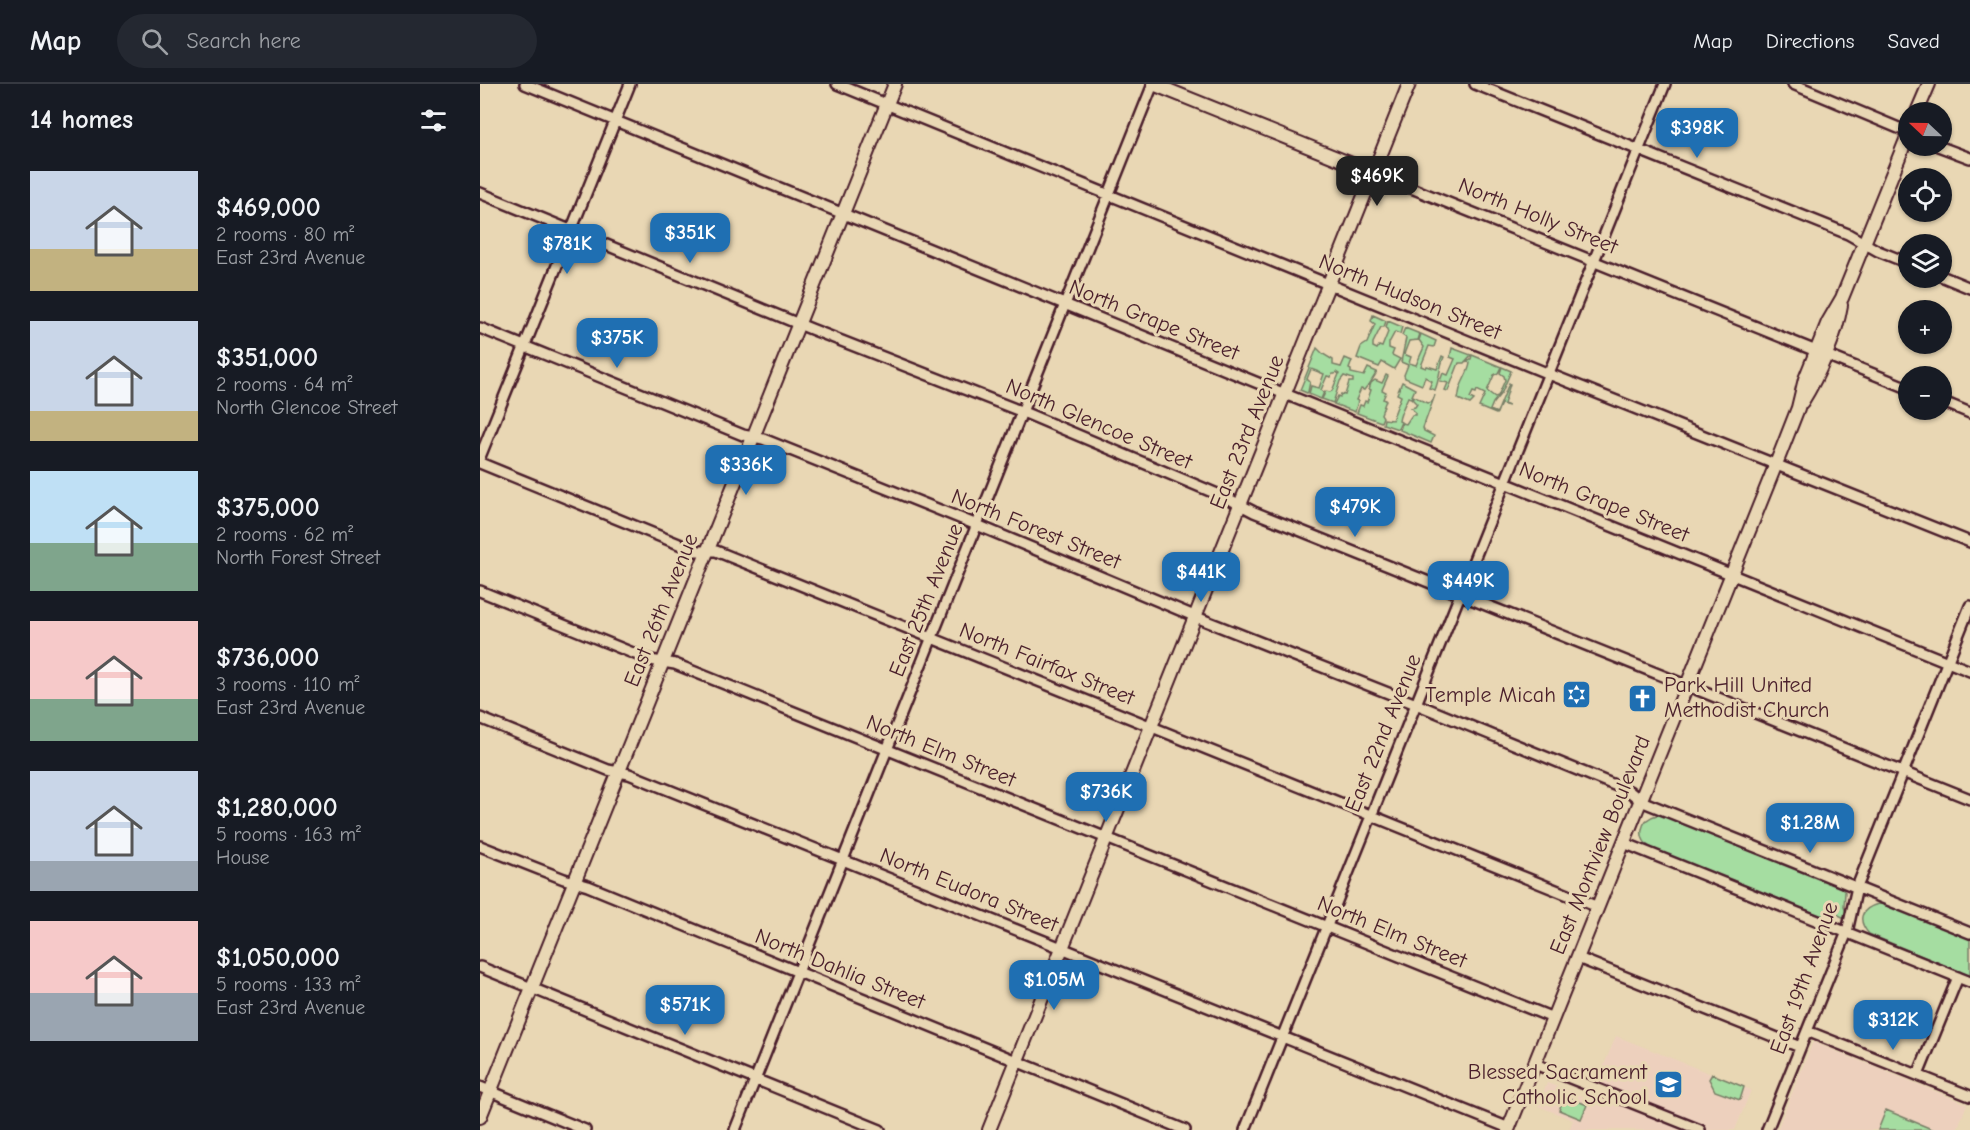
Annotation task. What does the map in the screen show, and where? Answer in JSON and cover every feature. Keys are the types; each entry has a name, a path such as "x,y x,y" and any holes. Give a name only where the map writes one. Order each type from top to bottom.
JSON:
{"street":[{"name":"North Grape Street","path":"525,84 843,215 1970,670"},
{"path":"480,457 630,84"},
{"name":"North Hudson Street","path":"837,84 1549,374 1970,542"},
{"name":"East 26th Avenue","path":"480,1117 485,1089 532,988 895,84"},
{"name":"North Holly Street","path":"1153,84 1898,384"},
{"name":"East 25th Avenue","path":"735,1130 1153,84"},
{"name":"East 23rd Avenue","path":"989,1130 1409,84"},
{"path":"1474,84 1848,234 1898,259"},
{"name":"East 22nd Avenue","path":"1245,1130 1665,84"},
{"path":"1794,84 1898,129"},
{"path":"1921,102 1929,84"},
{"path":"1952,151 1970,158"},
{"name":"East Montview Boulevard","path":"1509,1129 1776,464 1798,408 1803,385 1838,321 1842,297 1899,156"},
{"name":"North Glencoe Street","path":"480,194 1023,412 1460,595 1970,799"},
{"path":"1952,281 1970,288"},
{"name":"North Forest Street","path":"480,328 743,435 763,439 977,525 1629,791 1641,801 1970,933"},
{"path":"1952,406 1970,413"},
{"name":"North Fairfax Street","path":"480,463 696,552 716,551 1598,907"},
{"name":"North Elm Street","path":"480,591 650,660 677,664 1553,1018"},
{"name":"East 19th Avenue","path":"1767,1130 1847,932 1857,887 1970,606"},
{"name":"North Eudora Street","path":"480,718 608,770 633,775 1509,1129"},
{"path":"1624,843 1970,982"},
{"name":"North Dahlia Street","path":"480,846 575,882 1185,1130"},
{"path":"1578,958 1800,1047"},
{"path":"480,967 880,1130"},
{"path":"1918,1075 1958,977"},
{"path":"1807,1031 1970,1096"},
{"path":"1535,1064 1700,1130"},
{"path":"485,1089 585,1130"}],"shaded area":[{"name":"Blessed Sacrament Catholic School","path":"1616,1036 1751,1090 1735,1130 1569,1130 1573,1120 1538,1106 1547,1083 1590,1099"},
{"path":"1813,1042 1967,1104 1957,1130 1777,1130"}],"green space":[{"path":"1373,315 1386,321 1373,343 1373,347 1377,349 1379,346 1382,347 1388,332 1386,327 1388,321 1402,327 1400,334 1395,332 1389,343 1389,348 1394,350 1392,355 1400,359 1394,369 1382,362 1379,367 1357,358 1361,347 1367,343 1375,324 1371,321"},
{"path":"1405,328 1420,334 1418,340 1409,341 1404,354 1411,357 1409,363 1416,365 1424,347 1419,340 1421,334 1436,341 1434,347 1429,346 1421,366 1437,369 1442,356 1444,357 1435,390 1429,388 1432,381 1425,377 1422,385 1405,378 1408,365 1401,362 1406,338 1402,335"},
{"path":"1317,348 1333,360 1333,365 1341,367 1345,358 1352,361 1349,369 1351,373 1364,376 1368,368 1377,372 1369,385 1364,390 1361,389 1356,400 1358,401 1355,412 1334,404 1338,396 1345,395 1349,382 1353,382 1353,379 1344,376 1340,381 1333,403 1322,399 1326,391 1332,391 1339,374 1336,372 1331,377 1327,376 1321,390 1324,392 1321,399 1309,394 1311,386 1319,388 1324,374 1311,369 1307,379 1310,382 1308,392 1300,390"},
{"path":"1452,348 1471,355 1464,363 1459,363 1448,391 1445,390 1448,383 1440,381 1443,373 1448,375 1455,359 1450,357"},
{"path":"1472,355 1501,367 1494,375 1487,391 1495,397 1498,396 1505,380 1500,373 1502,367 1511,371 1502,392 1490,410 1496,414 1479,407 1485,394 1477,390 1470,398 1474,400 1470,404 1458,399 1470,363 1466,361 1471,359"},
{"path":"1386,375 1388,376 1382,390 1386,392 1383,399 1386,400 1381,422 1357,413 1360,405 1363,406 1365,401 1367,402 1371,383 1375,380 1382,383"},
{"path":"1402,382 1415,389 1411,398 1408,397 1398,429 1383,424 1384,419 1392,420 1401,396 1397,394"},
{"path":"1509,383 1504,404 1509,406 1501,404 1499,408"},
{"path":"1435,395 1423,428 1424,431 1434,436 1431,443 1400,430 1402,423 1406,424 1412,415 1415,415 1411,408 1417,404 1412,399 1413,396 1428,403 1432,402"},
{"path":"1657,815 1667,816 1839,886 1845,892 1844,907 1850,921 1837,914 1827,918 1821,916 1651,848 1643,839 1642,829 1647,820"},
{"path":"1878,904 1889,905 1970,937 1970,976 1869,934 1863,924 1862,916 1867,909"},
{"path":"1712,1074 1744,1087 1740,1100 1715,1091 1709,1079"},
{"path":"1565,1096 1587,1105 1581,1119 1559,1110"},
{"path":"1886,1110 1934,1130 1878,1130"}],"place":[{"name":"Temple Micah","path":"1577,695"},
{"name":"Park Hill United Methodist Church","path":"1643,698"},
{"name":"Blessed Sacrament Catholic School","path":"1668,1085"}]}
